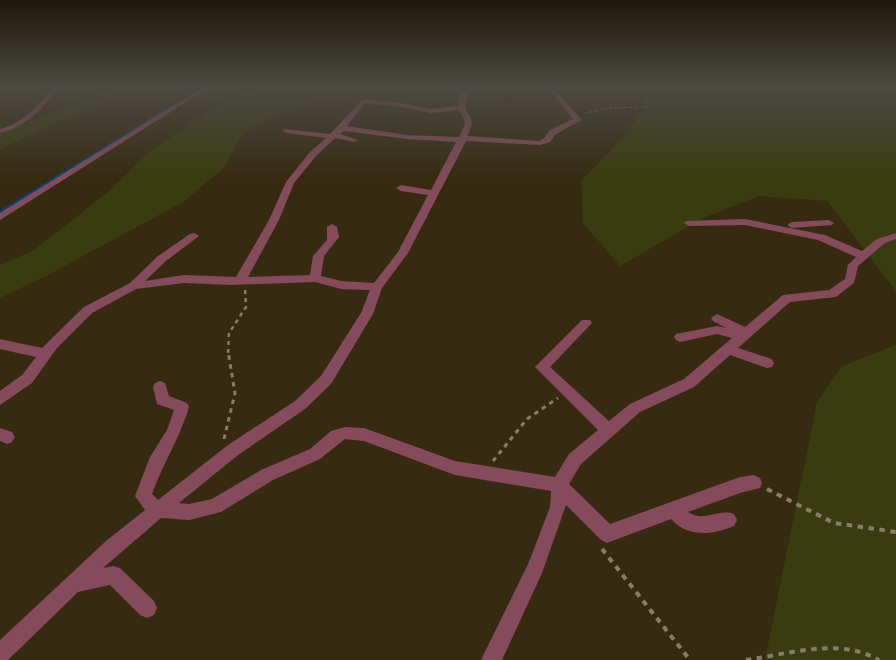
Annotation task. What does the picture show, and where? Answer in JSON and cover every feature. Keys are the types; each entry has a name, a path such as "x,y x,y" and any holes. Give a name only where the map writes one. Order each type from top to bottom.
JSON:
{"street":[{"path":"0,131 6,131 26,118"},
{"path":"0,217 158,118"},
{"path":"241,280 274,220 290,182 313,154 334,136 350,118"},
{"path":"0,654 112,547 219,460 300,405 326,380 366,314 377,287 403,253 436,193 462,139 469,121 467,118"},
{"path":"342,128 407,137 540,143 545,142 553,132 578,120 577,118"},
{"path":"287,131 354,140"},
{"path":"400,188 436,193"},
{"path":"689,223 745,222 821,237 863,256"},
{"path":"794,232 791,226 793,224 805,226 829,223"},
{"path":"315,278 320,254 331,244 335,235 332,228"},
{"path":"134,286 148,270 168,253 194,236"},
{"path":"491,660 536,566 558,507 558,486 575,459 635,408 689,383 786,298 832,294 845,286 850,280 853,264 881,240 896,236"},
{"path":"0,399 27,379 65,331 88,310 134,286 184,279 315,278 341,285 377,287"},
{"path":"717,318 743,334"},
{"path":"586,323 542,367 608,430"},
{"path":"680,337 716,330 743,334"},
{"path":"0,344 45,354"},
{"path":"726,349 767,363"},
{"path":"160,387 162,400 182,407 174,432 156,462 143,496 157,510 189,512 215,506 267,475 315,454 336,436 345,432 364,435 455,468 541,481 558,486 607,534 740,485 754,484"},
{"path":"674,509 682,520 705,526 728,520"},
{"path":"73,584 114,575 147,608"}],"path":[{"path":"219,460 234,393 228,356 229,333 246,307 246,292 241,280"},
{"path":"484,472 527,419 568,392"},
{"path":"754,484 834,522 896,532"},
{"path":"600,546 690,660"},
{"path":"746,660 836,647 872,656 879,660"}],"green space":[{"path":"41,118 69,118 0,149 0,132"},
{"path":"200,118 270,118 244,132 223,169 183,202 50,274 0,298 0,265 34,250 109,191 150,151"},
{"path":"637,118 896,118 896,291 827,201 759,196 703,218 620,266 583,223 581,181 629,131"},
{"path":"896,345 896,660 765,660 817,402 842,366"}],"waterway":[{"path":"0,212 153,118"}]}
